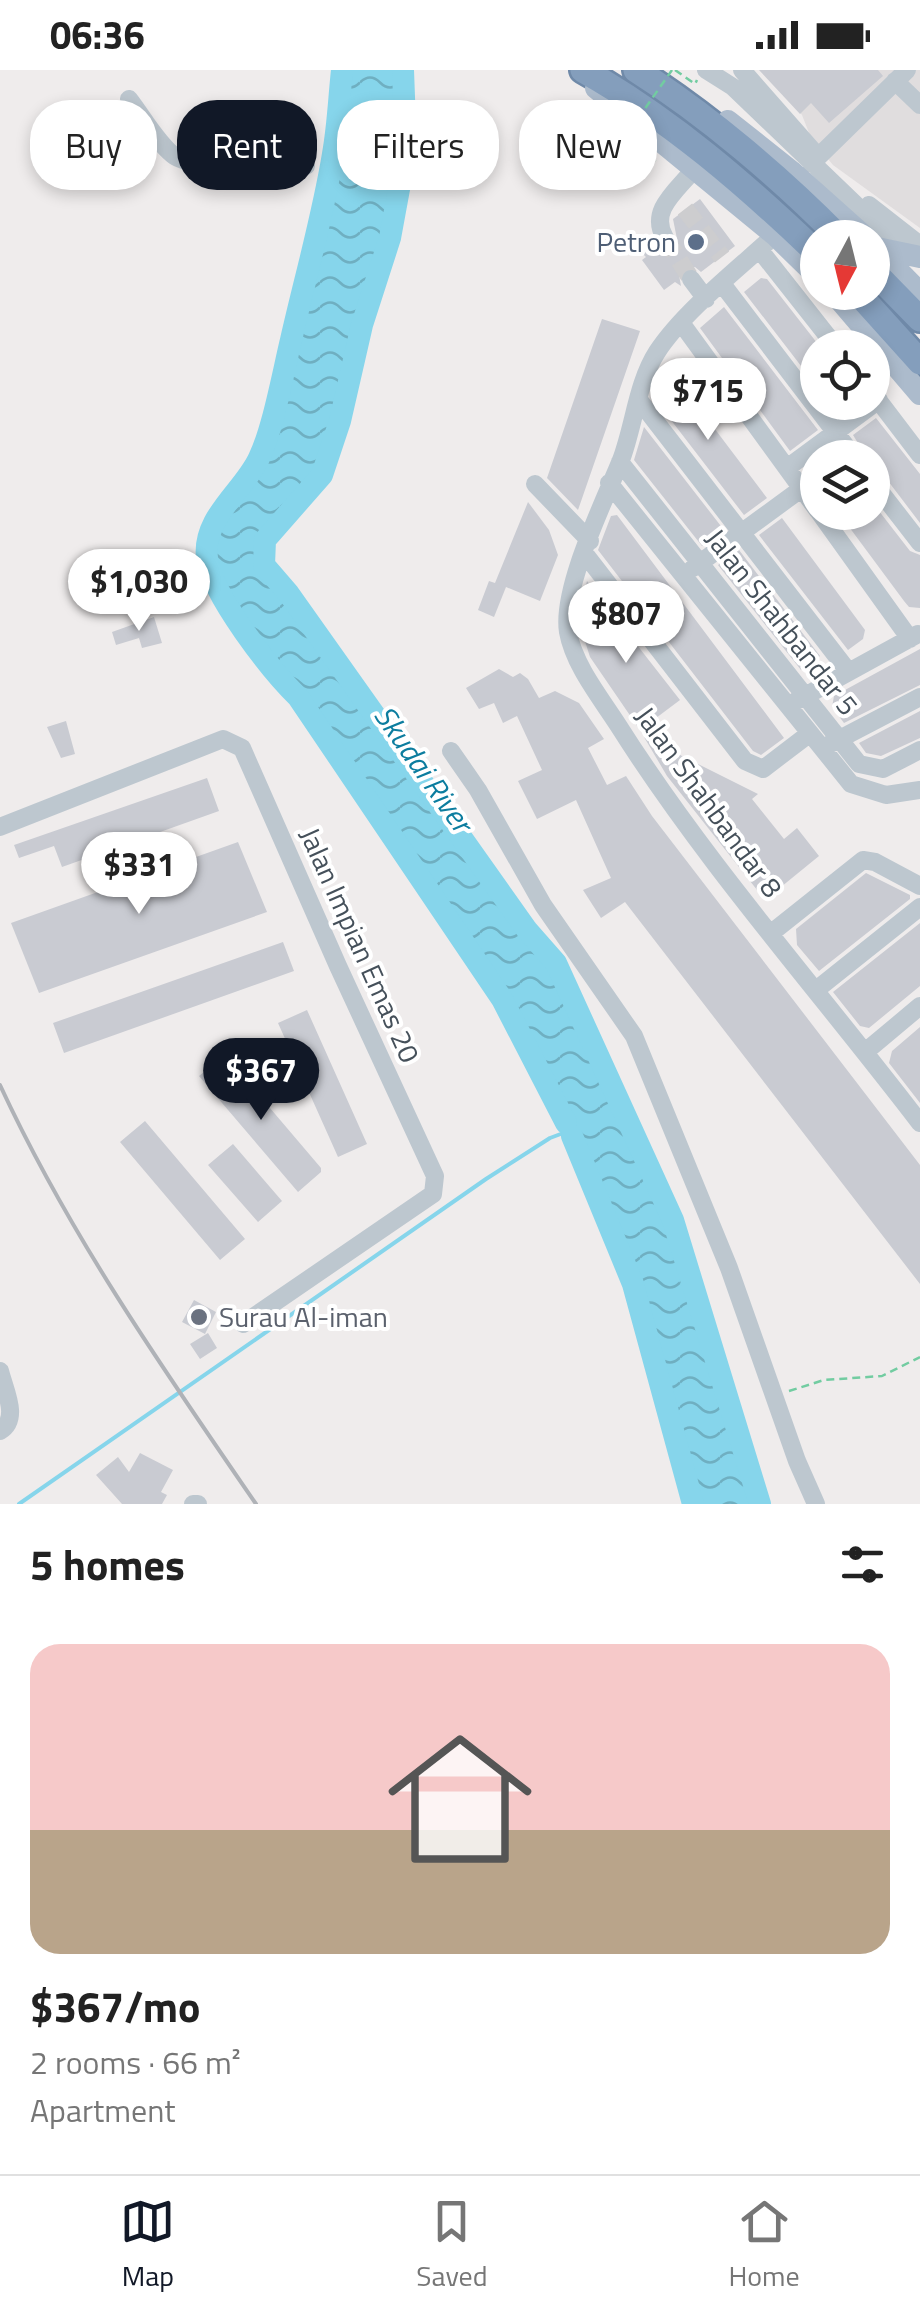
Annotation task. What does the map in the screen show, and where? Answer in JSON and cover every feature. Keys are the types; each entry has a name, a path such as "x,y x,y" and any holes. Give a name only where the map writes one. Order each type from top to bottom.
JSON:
{"highway":[{"path":"583,70 674,128 741,184 800,244"},
{"path":"658,72 822,220"},
{"path":"890,276 920,319"},
{"path":"873,310 920,362"}],"main road":[{"path":"574,70 695,168 767,242 800,255"},
{"path":"658,72 791,171 841,220"},
{"path":"890,252 918,255"},
{"path":"890,266 920,293"},
{"path":"848,310 920,394"}],"street":[{"path":"742,70 814,161"},
{"path":"720,73 918,255"},
{"path":"814,161 899,74 920,105"},
{"path":"130,99 177,157"},
{"path":"665,238 658,213 679,203 695,168"},
{"path":"767,242 825,330"},
{"name":"Jalan Shahbandar 8","path":"767,242 656,353 568,601 569,636 631,746 770,934 917,1114"},
{"path":"722,257 729,278 842,440"},
{"path":"691,279 706,299"},
{"path":"682,324 800,486"},
{"path":"640,400 848,672"},
{"path":"890,415 920,455"},
{"path":"787,468 849,420"},
{"name":"Jalan Shahbandar 5","path":"620,462 693,568 860,764 883,769 920,750"},
{"path":"609,483 693,568 787,706 851,784 886,795 920,790"},
{"path":"536,484 745,762 763,769 809,734"},
{"path":"693,568 800,490"},
{"path":"890,504 920,543"},
{"path":"787,706 915,636 832,530"},
{"path":"821,749 920,697"},
{"name":"Jalan Impian Emas 20","path":"0,827 223,740 242,748 435,1176 433,1194 243,1324"},
{"path":"451,750 543,905 634,1036 729,1268 816,1504"},
{"path":"770,934 863,860 875,862 920,886"},
{"path":"816,990 920,907"},
{"path":"865,1052 920,1006"},
{"path":"0,1371 12,1418 9,1426 0,1431"}],"path":[{"path":"644,100 658,72 681,74 686,70"},
{"path":"775,1400 824,1380 882,1376 920,1356"}],"shaded area":[{"path":"767,70 920,70 920,228 833,165 811,138 802,115"}],"water":[{"path":"342,70 403,70 404,100 339,100"},
{"path":"337,122 337,190 399,190 390,238 322,475 265,540 264,565 289,594 527,930 556,963 673,1220 760,1504 693,1504 633,1284 572,1136 502,999 298,697 244,632 211,573 207,543 211,530 259,458 273,417 319,224"}],"building":[{"path":"759,70 878,70 883,76 829,123 811,103 800,114"},
{"name":"Petron","path":"700,199 735,246 701,272 695,267 684,269 679,275 681,286 675,282 664,290 642,260 646,257 643,254 655,245 664,250 674,246 677,239 673,219"},
{"path":"761,278 767,279 807,330 800,330 800,365 744,292"},
{"path":"724,307 800,406 800,420 810,420 818,430 790,451 700,328"},
{"path":"602,319 640,331 578,510 547,478"},
{"path":"671,371 767,498 744,515 654,398 662,373"},
{"path":"878,420 920,474 920,523 890,484 890,440 856,440 853,435"},
{"path":"644,427 724,530 702,546 634,460"},
{"path":"528,502 549,530 558,555 540,601 506,587 494,617 478,610 489,581 495,583"},
{"path":"617,515 784,738 761,755 753,751 598,550 611,516"},
{"path":"782,518 865,630 863,639 848,650 759,535"},
{"path":"890,525 910,551 920,555 920,608 909,607 851,530 890,530"},
{"path":"739,550 820,656 801,670 718,565"},
{"path":"587,581 680,700 640,730 590,657 582,632 600,619 583,597"},
{"path":"154,617 162,643 142,648 139,638 116,645 112,632"},
{"path":"920,649 920,685 844,723 832,707 834,696"},
{"path":"499,669 513,677 520,673 539,698 555,691 579,703 604,739 588,748 607,785 626,776 652,816 920,1165 920,1284 625,902 601,918 583,890 611,878 576,800 537,819 518,781 542,770 517,716 503,723 494,703 479,709 466,688"},
{"path":"920,711 920,738 881,756 866,753 859,743"},
{"path":"66,721 75,754 61,758 47,727"},
{"path":"644,737 758,794 752,799 784,839 797,828 819,856 765,900 667,776"},
{"path":"207,778 219,811 62,867 54,846 19,858 14,845"},
{"path":"238,842 267,912 39,993 11,923"},
{"path":"866,873 910,895 910,899 819,971 797,945 796,929"},
{"path":"920,923 920,986 869,1028 860,1026 833,992"},
{"path":"283,942 294,971 64,1053 53,1023"},
{"path":"307,1010 367,1144 338,1157 278,1023"},
{"path":"920,1027 920,1103 889,1063 892,1051"},
{"path":"225,1055 321,1168 298,1192 199,1076"},
{"path":"145,1121 245,1239 220,1260 120,1142"},
{"path":"233,1144 282,1201 258,1222 208,1165"},
{"name":"Surau Al-iman","path":"194,1300 216,1312 205,1334 182,1322"},
{"path":"208,1333 217,1348 200,1359 190,1344"},
{"path":"140,1453 173,1470 161,1492 167,1495 162,1504 122,1504 96,1475 118,1457 129,1472"}],"waterway":[{"path":"342,70 329,177 273,417 259,458 217,517 207,543 207,558 219,591 244,632 298,697 502,999 566,1123"},
{"name":"Skudai River","path":"403,70 406,151 390,238 362,325 340,421 322,475 265,540 264,565 289,594 527,930 556,963 673,1220 760,1504"},
{"path":"19,1504 486,1179 550,1138 574,1129"},
{"path":"572,1136 633,1284 693,1504"}],"tunnel":[{"path":"685,209 722,257"},
{"path":"665,238 691,279"}],"railway":[{"path":"0,1085 87,1247 256,1504"}],"place":[{"name":"Petron","path":"696,242"},
{"name":"Surau Al-iman","path":"199,1317"}]}
